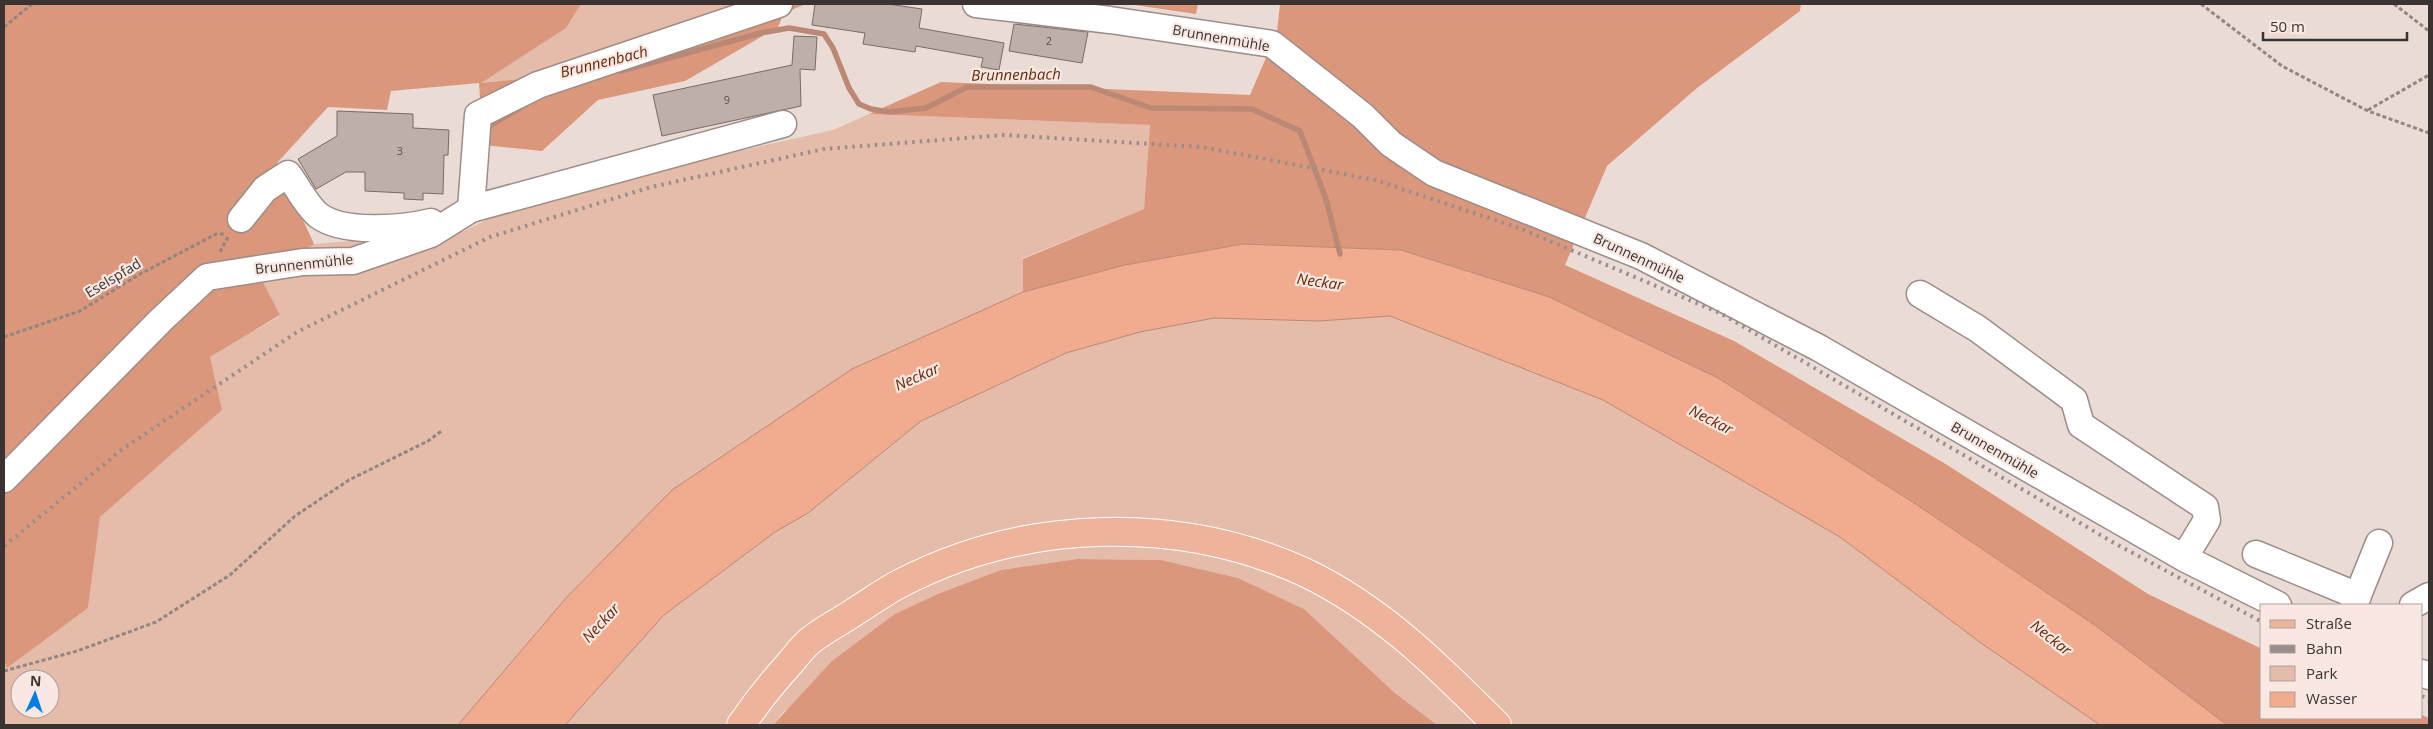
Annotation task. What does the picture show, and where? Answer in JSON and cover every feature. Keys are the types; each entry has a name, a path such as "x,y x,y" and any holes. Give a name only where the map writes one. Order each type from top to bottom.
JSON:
{"main road":[{"path":"741,725 760,696 810,640 904,581 958,558 994,546 1034,538 1077,533 1129,532 1175,536 1225,545 1304,572 1347,596 1388,623 1432,660 1497,725"}],"street":[{"path":"236,226 265,189 288,174 316,214 332,223 353,227 409,227 435,221 455,200 461,128 468,119 538,85 779,4"},
{"name":"Brunnenmühle","path":"976,4 1110,20 1272,44 1364,116 1391,144 1434,173 1641,256 1819,348 2184,558 2276,604"},
{"path":"471,209 478,115"},
{"name":"Brunnenmühle","path":"207,277 303,262 353,261 431,234 471,209 783,124"},
{"path":"4,479 161,320 207,277"},
{"path":"1920,294 1978,329 2074,400 2081,424 2205,507 2207,520 2184,558"},
{"path":"2256,554 2356,601 2379,543"},
{"path":"2415,604 2429,596"}],"path":[{"path":"4,27 32,4"},
{"path":"2201,4 2282,66 2368,110 2429,133"},
{"path":"2394,4 2429,31"},
{"path":"2368,110 2429,75"},
{"path":"207,277 236,226"},
{"name":"Eselspfad","path":"4,337 80,311 140,274 216,234 236,226"},
{"path":"4,671 77,651 156,622 230,575 295,516 349,480 428,441 443,430"}],"green space":[{"path":"581,4 792,4 784,13 538,77 480,83 566,28"},
{"path":"869,114 1150,125 1144,209 1023,258 1023,292 852,369 672,490 566,598 458,725 4,725 4,659 8,667 88,608 100,517 222,410 209,357 280,316 262,280 314,244 462,232 533,197 833,130"},
{"path":"1390,316 1603,400 1840,537 1981,643 2100,725 1437,725 1395,693 1304,609 1238,578 1161,560 1077,559 1001,570 783,712 773,725 565,725 664,615 775,532 808,513 921,421 1066,353 1140,332 1214,318 1319,321"}],"shaded area":[{"path":"4,4 581,4 566,28 481,83 538,77 784,13 778,27 685,81 598,100 542,151 483,145 479,83 391,91 387,110 328,107 277,163 314,244 262,280 280,315 210,357 222,410 100,517 88,608 7,668 4,659"},
{"path":"792,4 806,4 784,13"},
{"path":"1128,4 1198,4 1196,14"},
{"path":"1280,4 1801,4 1800,11 1697,88 1607,166 1565,265 1734,341 1944,463 2148,594 2260,648 2260,719 2423,719 2423,715 2429,718 2429,725 2227,725 2096,626 1917,505 1718,378 1549,297 1401,250 1243,244 1125,265 1023,292 1023,259 1144,209 1150,125 869,114 941,82 1250,95 1277,32"},
{"path":"1077,559 1161,560 1238,578 1304,609 1395,693 1437,725 773,725 832,661 895,614 938,594 1001,570"}],"water":[{"name":"Neckar","path":"1243,244 1401,250 1549,297 1718,378 1917,505 2096,626 2227,725 2100,725 1981,643 1840,537 1603,400 1390,316 1319,321 1214,318 1140,332 1066,353 921,421 808,513 775,532 664,615 565,725 458,725 566,598 672,490 852,369 1023,292 1125,265"}],"building":[{"path":"815,4 888,4 922,9 919,28 1004,43 999,70 981,67 983,58 916,46 915,52 863,44 865,33 812,25"},
{"path":"1014,24 1088,32 1082,63 1009,51"},
{"path":"794,36 817,37 815,70 800,69 801,106 662,136 653,95 792,65"},
{"path":"337,111 413,114 413,128 449,130 448,155 444,155 443,194 423,193 423,200 404,199 404,193 365,191 365,172 346,172 316,189 298,159 337,136"}],"waterway":[{"name":"Brunnenbach","path":"621,71 761,33 789,28 824,34 833,48 849,88 859,104 871,109 889,112 926,108 967,87 1091,87 1151,108 1252,109 1300,131 1326,199 1340,254"},
{"name":"Brunnenbach","path":"484,129 520,108"}],"railway":[{"path":"4,546 124,448 297,332 490,237 651,187 824,149 1004,135 1202,147 1375,180 1519,228 1720,313 2116,544 2260,621"},
{"path":"2423,697 2429,700"}]}
